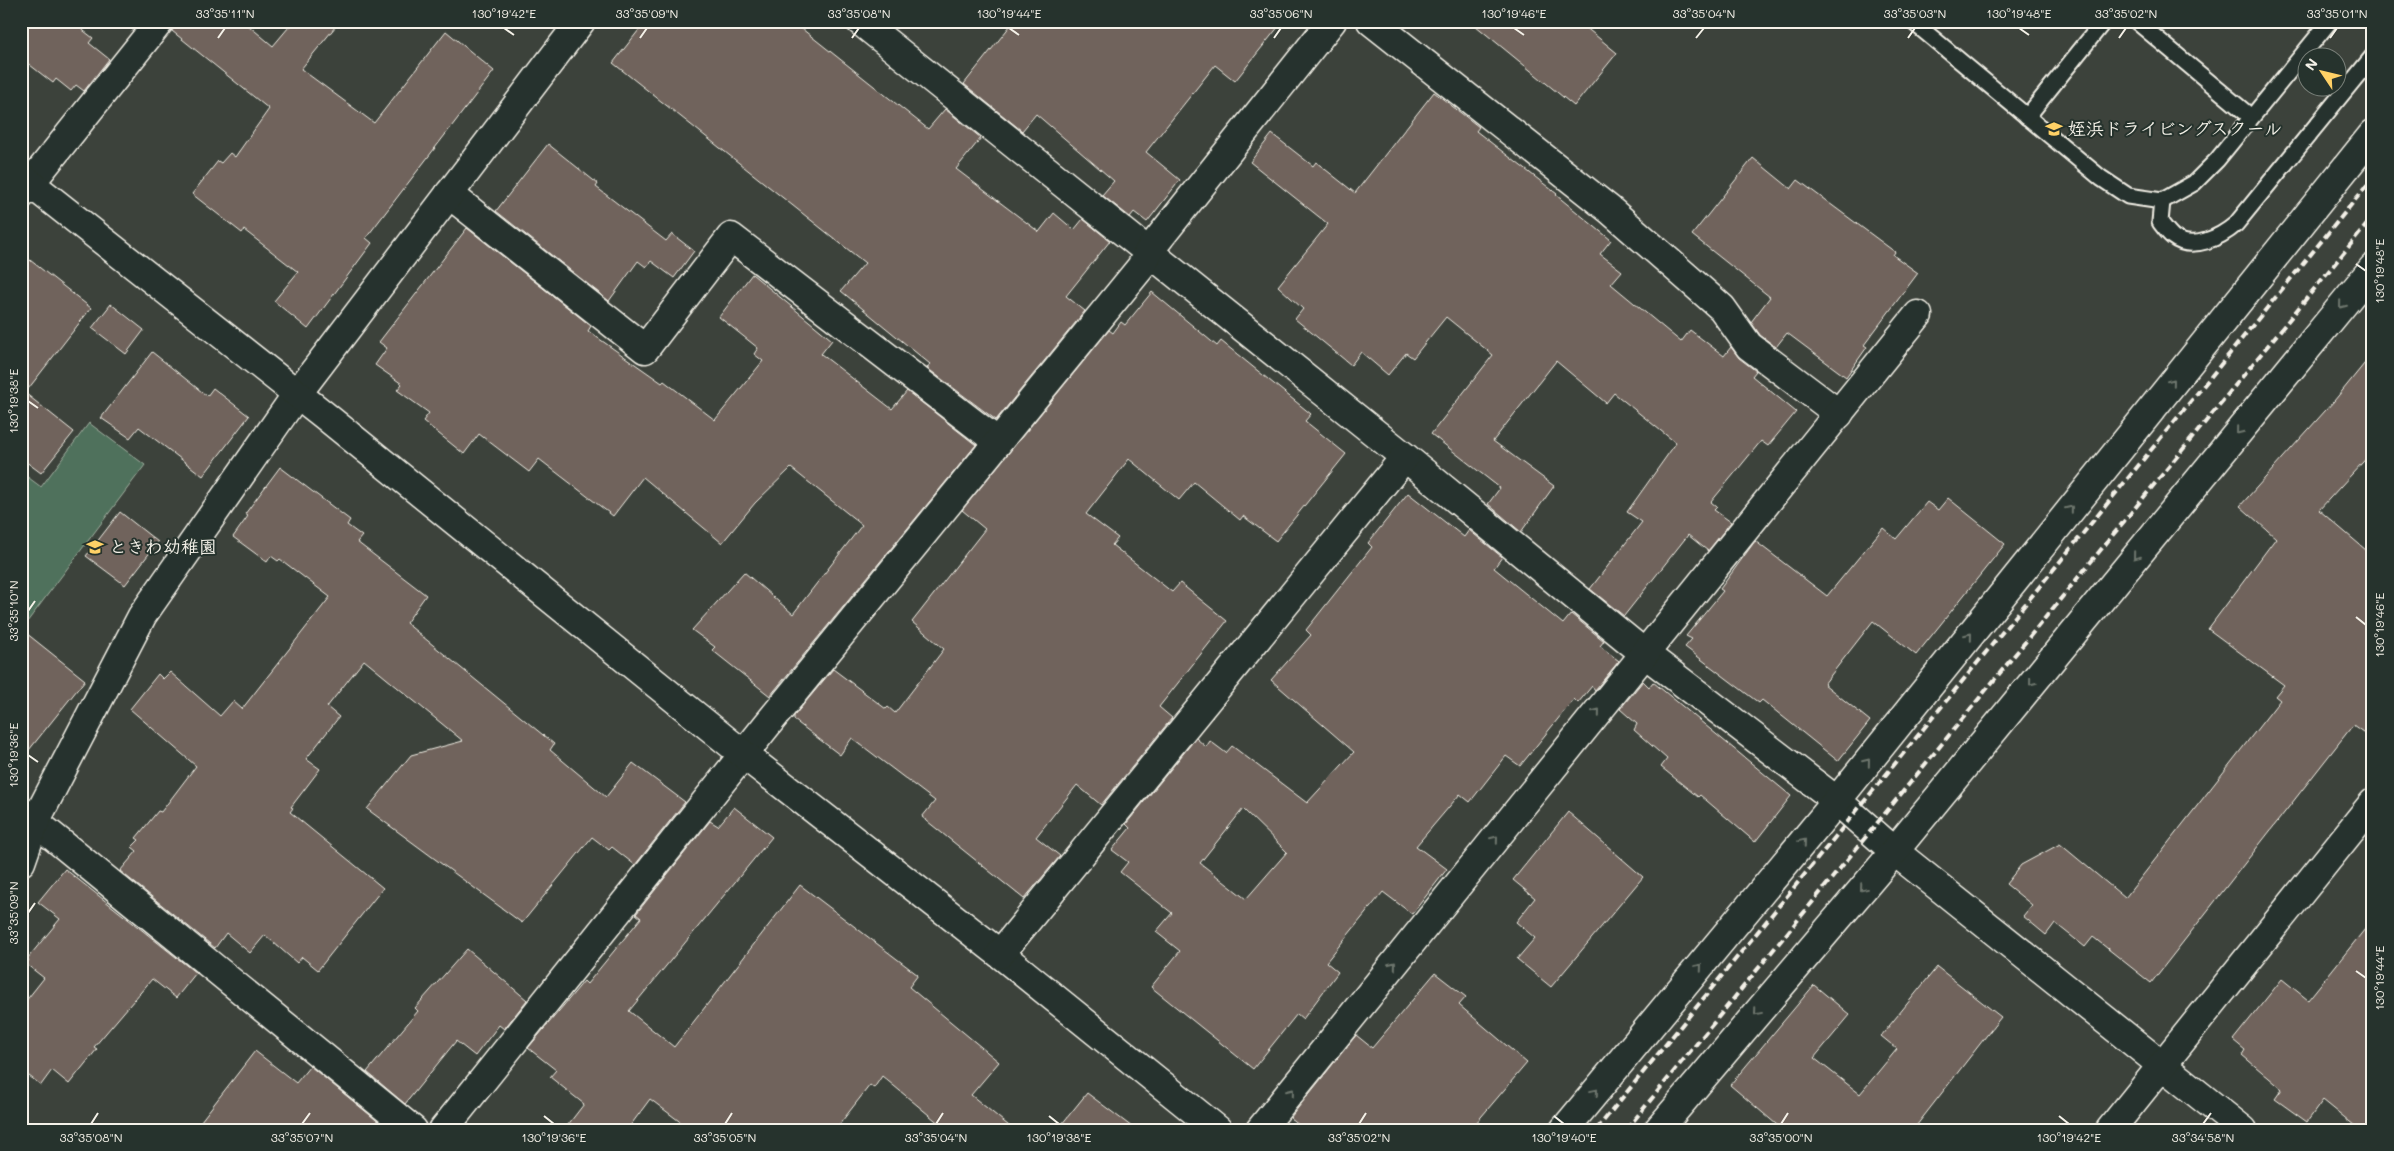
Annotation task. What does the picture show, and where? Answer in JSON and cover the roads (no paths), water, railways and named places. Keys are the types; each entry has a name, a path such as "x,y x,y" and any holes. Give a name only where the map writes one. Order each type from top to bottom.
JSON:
{"street":[{"path":"160,21 24,184 297,394 743,754 1000,954 1218,1130"},
{"path":"21,862 28,816 142,616 297,394 581,21"},
{"path":"860,21 1405,457 1644,653 1836,800 1894,851 2242,1130"},
{"path":"443,1130 743,754 1141,267 1149,251 1332,21"},
{"path":"1371,21 1610,210 1722,308 1749,346 1839,414"},
{"path":"1564,1130 1836,800 2373,134"},
{"path":"449,194 646,349 731,237 998,442"},
{"path":"1658,1130 1894,851 2373,268"},
{"path":"1260,1130 1918,315"},
{"path":"1000,954 1405,457"},
{"path":"2110,1130 2373,803"},
{"path":"28,816 413,1130"}],"lane":[{"path":"2028,117 2104,21"},
{"path":"2136,21 2251,117"},
{"path":"1922,24 2101,178 2128,196 2162,201 2194,182 2217,160 2330,21"},
{"path":"2162,201 2160,222 2174,238 2202,242 2222,236 2236,224 2373,56"}],"railway":[{"path":"1596,1130 2373,178"},
{"path":"1626,1130 2373,217"}],"place":[{"name":"姪浜ドライビングスクール","path":"2054,129"},
{"name":"ときわ幼稚園","path":"95,547"}]}
